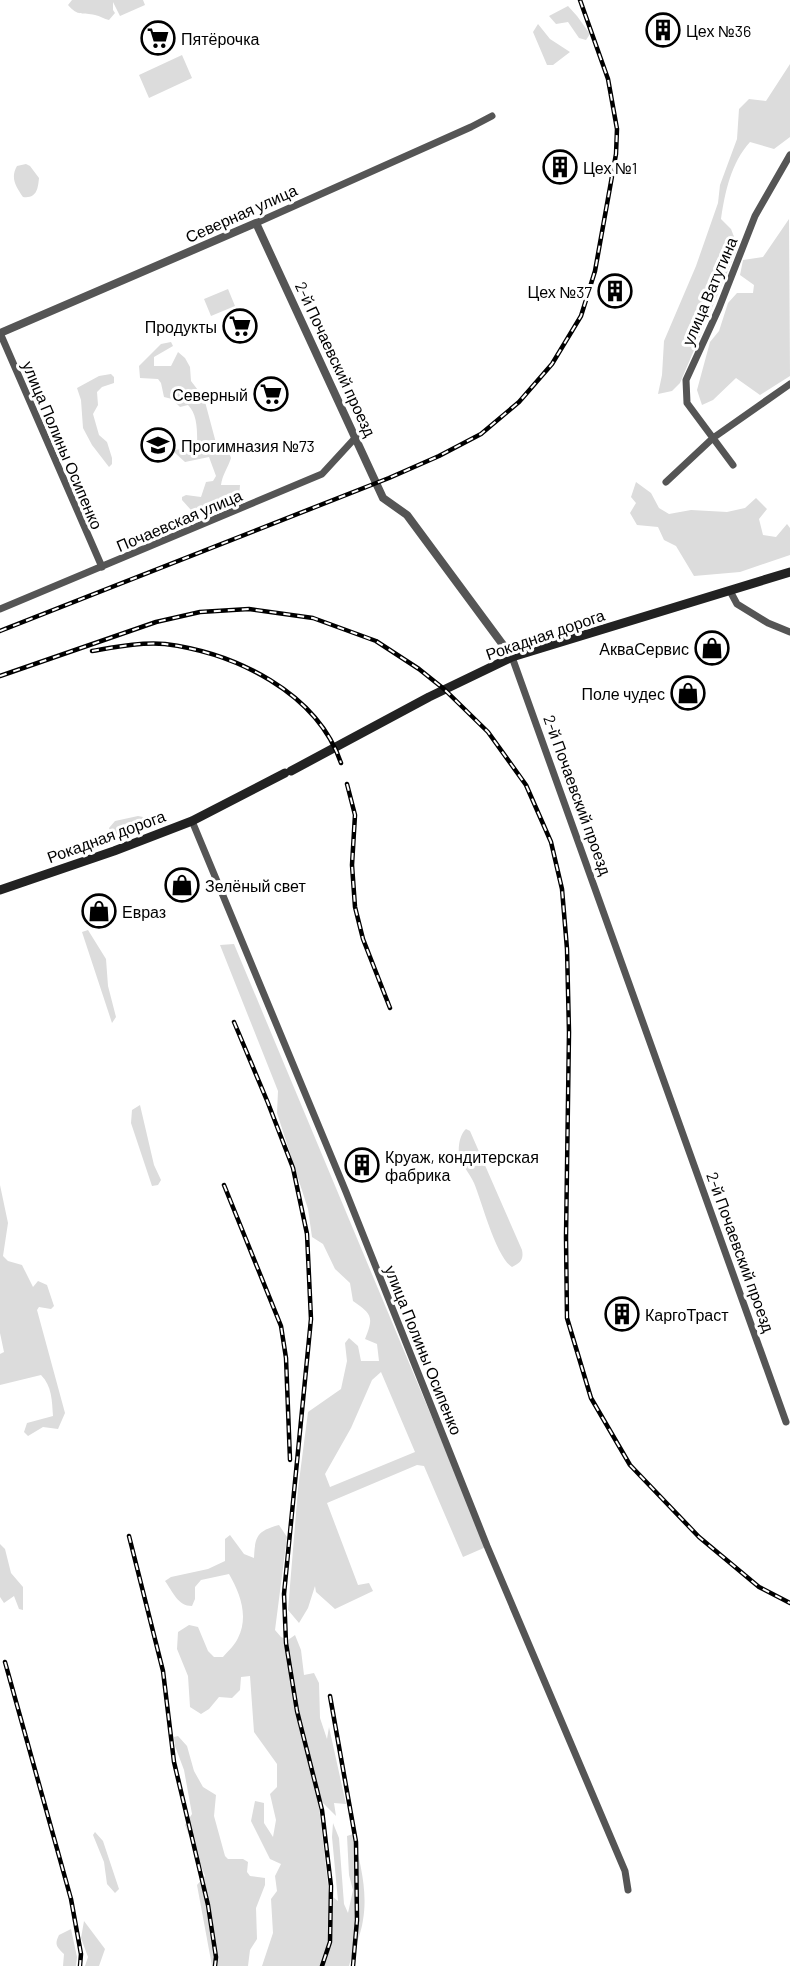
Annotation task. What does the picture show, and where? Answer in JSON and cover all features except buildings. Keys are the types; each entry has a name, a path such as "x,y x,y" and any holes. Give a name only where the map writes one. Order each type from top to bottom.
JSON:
{"main road":[{"name":"Рокадная дорога","path":"0,890 114,851 192,821 429,697 512,657 790,572"}],"street":[{"name":"Северная улица","path":"0,333 256,223 492,116"},
{"name":"улица Ватутина","path":"733,465 687,403 686,380 719,308 755,216 790,155"},
{"name":"2-й Почаевский проезд","path":"256,223 383,498 407,515 512,657 786,1422"},
{"name":"улица Полины Осипенко","path":"0,333 102,567"},
{"path":"666,483 713,438 790,384"},
{"name":"Почаевская улица","path":"0,609 322,474 356,437"},
{"path":"730,591 737,604 768,623 790,632"},
{"name":"улица Полины Осипенко","path":"192,821 346,1192 487,1546 625,1871 628,1890"}],"shaded area":[{"path":"72,0 143,0 145,5 120,16 113,2 115,13 109,20 75,11 68,5"},
{"path":"568,6 590,34 586,40 579,38 568,22 556,24 549,16"},
{"path":"538,24 550,39 570,52 553,65 547,65 533,32"},
{"path":"182,55 192,78 149,98 139,75"},
{"path":"790,64 790,137 774,149 750,142 738,159 727,188 721,219 731,229 738,247 680,383 672,391 658,394 662,375 664,341 696,266 718,203 720,185 737,139 739,109 749,99 766,101"},
{"path":"26,164 39,178 34,195 23,197 16,186 14,174 17,166"},
{"path":"789,219 790,376 760,395 736,378 713,400 702,405 697,390 710,342 719,331 728,303 737,293 753,293 754,285 740,275 743,260 763,257"},
{"path":"228,289 235,306 211,316 204,299"},
{"path":"171,342 173,346 154,357 154,366 171,366 178,352 185,358 190,367 191,381 204,398 216,443 227,447 231,458 221,485 240,485 239,499 193,515 182,497 186,495 201,497 206,482 213,481 216,476 209,457 185,462 174,452 183,449 197,451 197,427 194,415 188,405 180,407 172,399 164,397 158,379 140,378 139,366 161,344"},
{"path":"111,374 114,377 114,383 102,387 97,392 98,405 93,414 99,435 107,442 112,458 112,464 109,467 92,445 83,428 81,400 77,388 99,376"},
{"path":"636,482 651,493 659,508 669,514 691,510 727,512 745,508 756,498 767,509 759,519 763,535 776,537 787,524 790,528 790,555 740,572 694,576 676,546 664,540 658,527 637,525 630,513 636,503 631,497"},
{"path":"138,816 145,820 141,830 128,832 121,839 114,831 110,831 109,828 115,821"},
{"path":"88,930 106,959 108,986 116,1017 112,1023 82,932"},
{"path":"234,944 486,1547 463,1557 424,1466 417,1465 327,1503 358,1585 369,1583 373,1591 335,1609 316,1592 315,1586 308,1608 299,1623 288,1610 298,1489 308,1412 341,1389 347,1361 345,1343 349,1338 358,1346 361,1361 379,1361 377,1344 365,1339 370,1326 368,1313 353,1301 350,1283 335,1269 323,1244 312,1237 308,1209 277,1113 278,1091 220,945","holes":["381,1372 415,1452 330,1487 325,1474 351,1428 372,1380"]},
{"path":"140,1105 154,1165 161,1180 158,1185 152,1186 131,1123 132,1110"},
{"path":"466,1129 470,1131 522,1250 521,1261 512,1267 500,1252 474,1183 460,1158 460,1140"},
{"path":"0,1185 8,1223 3,1256 8,1261 22,1265 33,1287 38,1281 47,1285 54,1306 51,1309 39,1307 37,1310 65,1413 58,1429 43,1427 28,1436 24,1432 27,1423 53,1416 52,1399 45,1379 41,1375 0,1385 0,1354 4,1352 0,1333"},
{"path":"279,1525 287,1537 275,1630 281,1637 288,1640 295,1635 301,1650 304,1675 314,1673 319,1683 320,1718 327,1739 329,1727 346,1804 334,1803 336,1816 318,1798 329,1894 338,1901 332,1837 333,1823 339,1838 344,1904 348,1913 353,1890 349,1875 347,1836 353,1834 362,1877 365,1898 363,1920 349,1966 262,1966 273,1933 271,1899 277,1891 275,1876 281,1864 270,1859 251,1821 255,1801 264,1803 264,1823 273,1837 276,1820 270,1794 277,1787 277,1764 254,1732 250,1676 241,1677 240,1690 232,1698 219,1697 209,1709 201,1714 190,1707 188,1676 177,1649 178,1632 189,1625 198,1627 208,1651 214,1657 223,1657 235,1643 241,1630 242,1605 229,1574 201,1580 195,1587 195,1599 192,1606 179,1601 165,1581 171,1577 208,1569 225,1561 225,1539 230,1535 244,1554 254,1558 255,1544 262,1532"},
{"path":"0,1544 5,1549 11,1573 23,1587 23,1610 19,1609 14,1596 4,1603 0,1597"},
{"path":"178,1736 187,1746 194,1771 203,1787 216,1795 214,1816 225,1856 228,1859 243,1859 248,1862 247,1872 250,1876 265,1878 265,1885 256,1908 257,1939 250,1950 248,1966 212,1966 197,1885 205,1876 185,1825 192,1814 184,1770 175,1746 174,1737"},
{"path":"95,1832 103,1841 119,1889 115,1893 107,1884 104,1862 93,1835"},
{"path":"84,1921 105,1949 99,1966 85,1966 88,1957 81,1938"},
{"path":"71,1929 77,1957 76,1966 63,1966 64,1954 58,1948 57,1941 59,1935"}],"railway":[{"path":"0,631 389,478 439,456 481,434 519,402 552,364 581,316 595,271 616,154 617,129 608,79 580,0"},
{"path":"0,676 156,622 200,612 249,609 313,618 376,641 419,669 444,689 488,732 526,785 551,842 562,889 567,949 569,1032 567,1318 591,1398 630,1465 699,1537 759,1587 790,1603"},
{"path":"92,651 137,644 165,644 219,656 245,667 270,680 313,716 329,738 341,763"},
{"path":"347,784 355,815 352,865 355,907 363,939 390,1008"},
{"path":"234,1022 293,1168 307,1234 311,1319 284,1594 286,1643 297,1711 322,1810 331,1886 330,1942 322,1966"},
{"path":"224,1185 281,1326 286,1358 290,1460"},
{"path":"129,1536 163,1671 174,1762 208,1905 216,1957 215,1966"},
{"path":"5,1662 71,1899 81,1954 80,1966"},
{"path":"330,1696 356,1842 357,1920 353,1966"}],"place":[{"name":"Цех №36","path":"663,30"},
{"name":"Пятёрочка","path":"158,38"},
{"name":"Цех №1","path":"560,167"},
{"name":"Цех №37","path":"615,291"},
{"name":"Продукты","path":"240,326"},
{"name":"Северный","path":"271,394"},
{"name":"Прогимназия №73","path":"158,445"},
{"name":"АкваСервис","path":"712,648"},
{"name":"Поле чудес","path":"688,693"},
{"name":"Зелёный свет","path":"182,885"},
{"name":"Евраз","path":"99,911"},
{"name":"Круаж, кондитерская фабрика","path":"362,1165"},
{"name":"КаргоТраст","path":"622,1314"}]}
